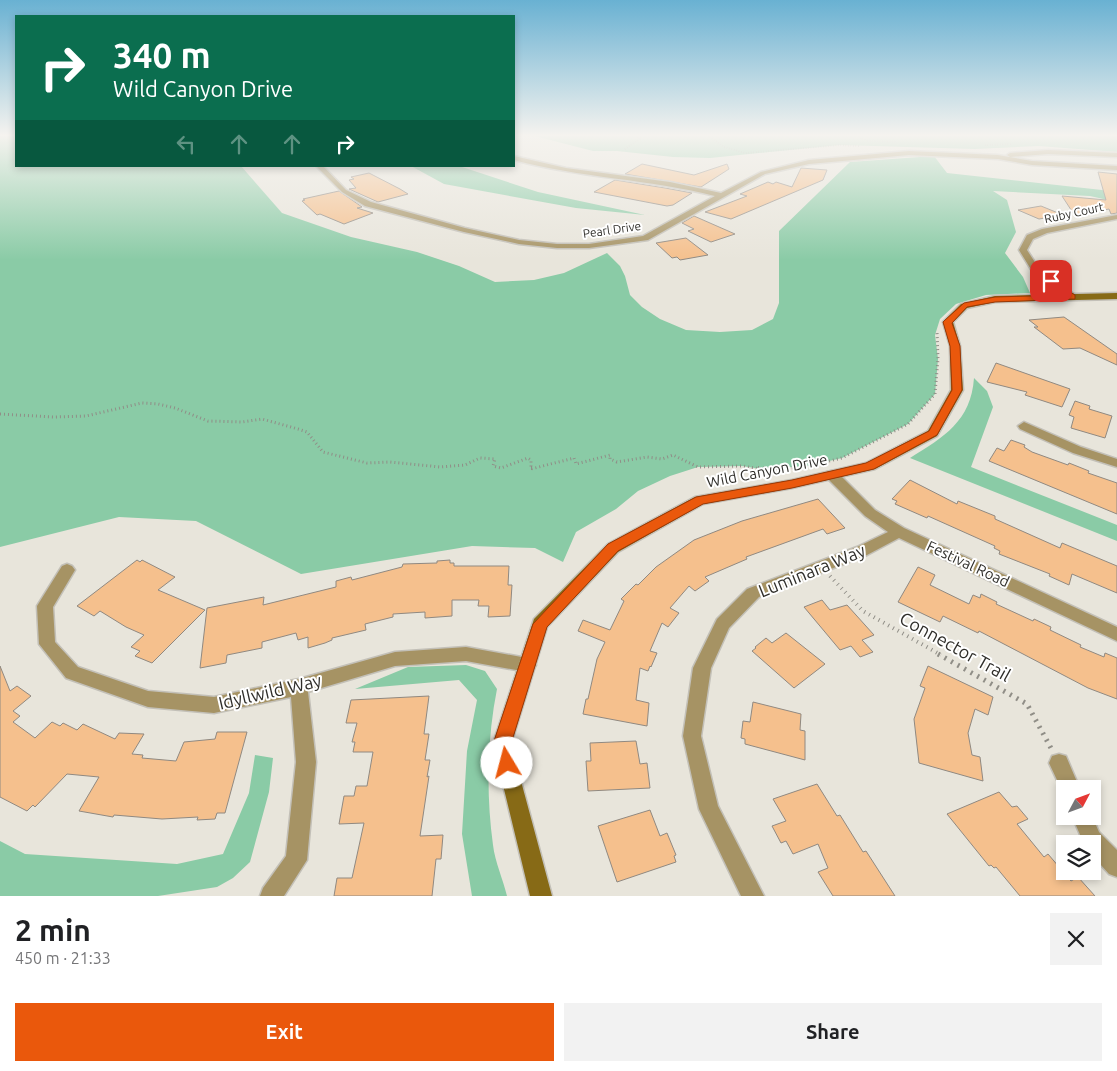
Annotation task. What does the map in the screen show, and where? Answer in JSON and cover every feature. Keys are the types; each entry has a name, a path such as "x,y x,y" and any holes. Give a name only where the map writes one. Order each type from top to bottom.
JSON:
{"street":[{"name":"Pearl Drive","path":"329,176 344,191 368,204 464,230 519,242 557,246 589,246 645,238 758,176"},
{"path":"604,176 675,184 722,196"},
{"name":"Ruby Court","path":"1072,297 1035,269 1022,250 1030,237 1045,231 1117,217"},
{"name":"Wild Canyon Drive","path":"541,896 502,744 540,624 613,548 700,500 792,484 828,469 870,466 933,433 957,390 955,346 948,322 964,306 995,299 1117,296"},
{"path":"1024,426 1077,450 1117,463"},
{"name":"Festival Road","path":"828,469 870,513 899,532 1117,634"},
{"name":"Luminara Way","path":"753,896 709,810 692,736 702,668 723,624 753,593 862,551 899,532"},
{"name":"Idyllwild Way","path":"67,570 45,606 47,644 72,673 148,699 214,705 299,687 395,659 466,654 527,665"},
{"path":"271,896 296,860 306,762 299,687"},
{"path":"1059,764 1066,780"},
{"path":"1086,825 1092,839 1117,866"}],"path":[{"path":"828,469 842,458 908,424 934,394 938,359 936,335 938,327"},
{"path":"0,414 53,417 86,416 142,403 158,404 175,408 208,422 242,422 262,419 298,429 308,432 323,452 367,463 390,462 440,467 465,465 480,458 495,459 493,466 501,468 528,458 531,460 531,469 574,458 576,464 610,455 610,459 617,462 630,457 638,459 656,456 662,459 673,455 698,466 761,468 817,464"},
{"name":"Connector Trail","path":"821,566 863,611 1027,704 1059,764"}],"green space":[{"path":"0,176 250,176 282,213 351,237 417,252 459,266 495,282 534,280 564,273 607,253 620,266 630,295 642,307 660,319 686,330 720,332 752,330 773,319 779,303 779,231 836,176 973,176 1102,190 1117,194 1117,202 1090,196 993,191 1007,200 1016,232 1005,253 1023,277 1030,293 986,295 956,304 940,319 935,335 938,359 935,394 908,424 842,458 808,466 761,469 742,466 698,467 670,476 638,491 616,509 576,532 563,562 535,548 472,546 301,574 196,521 119,517 0,547"},
{"path":"429,176 489,176 538,192 645,215 576,208 444,184"},
{"path":"974,378 987,391 993,407 971,467 1117,525 1117,541 910,458 934,443 954,426 968,406"},
{"path":"466,665 485,671 497,689 489,747 489,806 494,851 507,896 472,896 462,834 467,751 477,700 459,680 355,689 408,667"},
{"path":"255,755 273,758 269,792 250,862 233,878 217,887 158,896 0,896 0,841 25,854 177,864 223,854 249,793"}],"building":[{"path":"374,176 408,194 378,202 349,189 356,188 349,180 354,179 351,177"},
{"path":"636,176 718,176 701,187"},
{"path":"797,176 825,176 823,180 731,219 705,212 747,196 740,194 768,182 773,184 776,182 792,187"},
{"path":"1099,176 1117,176 1117,213 1111,214 1109,209 1075,216 1062,196 1106,200"},
{"path":"615,180 692,193 673,205 667,206 594,192"},
{"path":"339,191 362,207 357,208 373,213 344,224 320,214 317,215 302,201 305,200 303,199"},
{"path":"1041,206 1063,215 1039,219 1018,210"},
{"path":"694,216 735,234 711,242 688,231 694,229 682,223"},
{"path":"686,238 708,255 680,260 677,257 672,258 656,243"},
{"path":"1064,317 1117,354 1117,365 1080,348 1063,349 1034,327 1038,327 1029,320"},
{"path":"996,363 1070,389 1062,407 1025,395 1027,392 987,382"},
{"path":"1075,401 1090,406 1089,409 1112,416 1105,438 1071,428 1074,417 1069,415"},
{"path":"1011,440 1025,445 1024,447 1032,452 1068,465 1069,463 1089,471 1088,473 1117,483 1117,514 989,461 997,448 1004,451"},
{"path":"910,480 957,504 958,501 995,516 995,519 1060,548 1062,543 1117,566 1117,593 1072,574 1069,585 1049,576 1050,574 999,554 1000,551 994,548 995,546 928,516 927,518 895,504 897,501 892,499"},
{"path":"818,499 845,528 827,534 823,529 746,557 747,559 705,577 709,581 695,591 689,586 670,608 679,613 668,627 662,623 650,651 657,653 651,667 648,671 640,668 636,700 649,703 647,726 583,714 597,659 605,642 578,631 583,620 610,630 624,601 621,599 656,567 694,540 742,521"},
{"path":"137,560 140,562 142,560 175,577 158,590 205,610 152,663 135,656 140,651 131,647 144,635 126,627 100,611 94,616 77,606"},
{"path":"450,560 450,563 454,563 454,566 509,566 508,585 512,585 510,616 488,617 489,606 478,606 479,600 452,600 452,616 425,618 425,612 393,614 393,617 365,624 366,630 332,638 332,640 325,643 308,648 308,637 298,640 296,633 262,642 262,648 227,655 226,663 200,668 207,608 264,597 263,605 336,587 336,581 351,577 352,580 402,567 403,564 437,563 437,561"},
{"path":"918,567 935,575 930,585 969,604 973,595 980,598 981,594 997,602 996,604 1051,627 1050,630 1081,645 1080,647 1104,657 1105,653 1117,658 1117,699 1088,688 979,631 978,633 943,616 940,622 898,602"},
{"path":"822,600 830,610 847,605 874,635 862,640 873,652 860,657 851,646 840,650 804,607"},
{"path":"786,633 825,664 794,688 752,651 766,638 772,643"},
{"path":"0,666 10,691 17,686 31,696 13,711 20,716 13,722 35,738 52,722 60,726 63,723 77,730 83,724 115,739 119,733 144,734 132,754 143,755 142,758 176,761 184,742 215,739 217,732 247,732 225,813 217,813 215,819 197,820 198,817 162,819 114,815 113,817 79,811 99,777 67,774 35,807 33,805 27,811 0,797"},
{"path":"928,666 993,697 988,715 975,709 968,733 972,755 980,757 983,781 919,763 914,719 925,688 920,686"},
{"path":"429,696 424,734 429,734 425,760 430,760 427,777 429,776 420,836 443,835 441,859 436,859 432,896 334,896 337,878 352,878 364,823 339,824 344,796 354,796 356,786 367,786 373,752 353,752 355,742 352,742 357,723 346,723 351,700"},
{"path":"753,702 801,714 800,730 805,731 805,760 745,744 745,739 741,738 743,721 750,722"},
{"path":"636,741 640,764 647,763 650,788 588,791 586,761 591,761 590,743"},
{"path":"817,784 837,816 840,815 863,852 866,851 895,896 833,896 818,872 828,868 818,844 793,854 786,841 781,843 772,826 786,821 773,799"},
{"path":"999,792 1012,807 1017,806 1028,819 1017,824 1044,857 1048,854 1056,863 1056,880 1081,880 1095,896 1020,896 996,867 989,866 947,814"},
{"path":"650,810 660,836 667,833 676,855 674,856 676,862 617,882 598,826"}],"route":[{"path":"507,763 502,744 540,624 613,548 700,500 792,484 870,466 933,433 957,390 955,346 948,322 964,306 995,299 1072,297 1051,281"}]}
